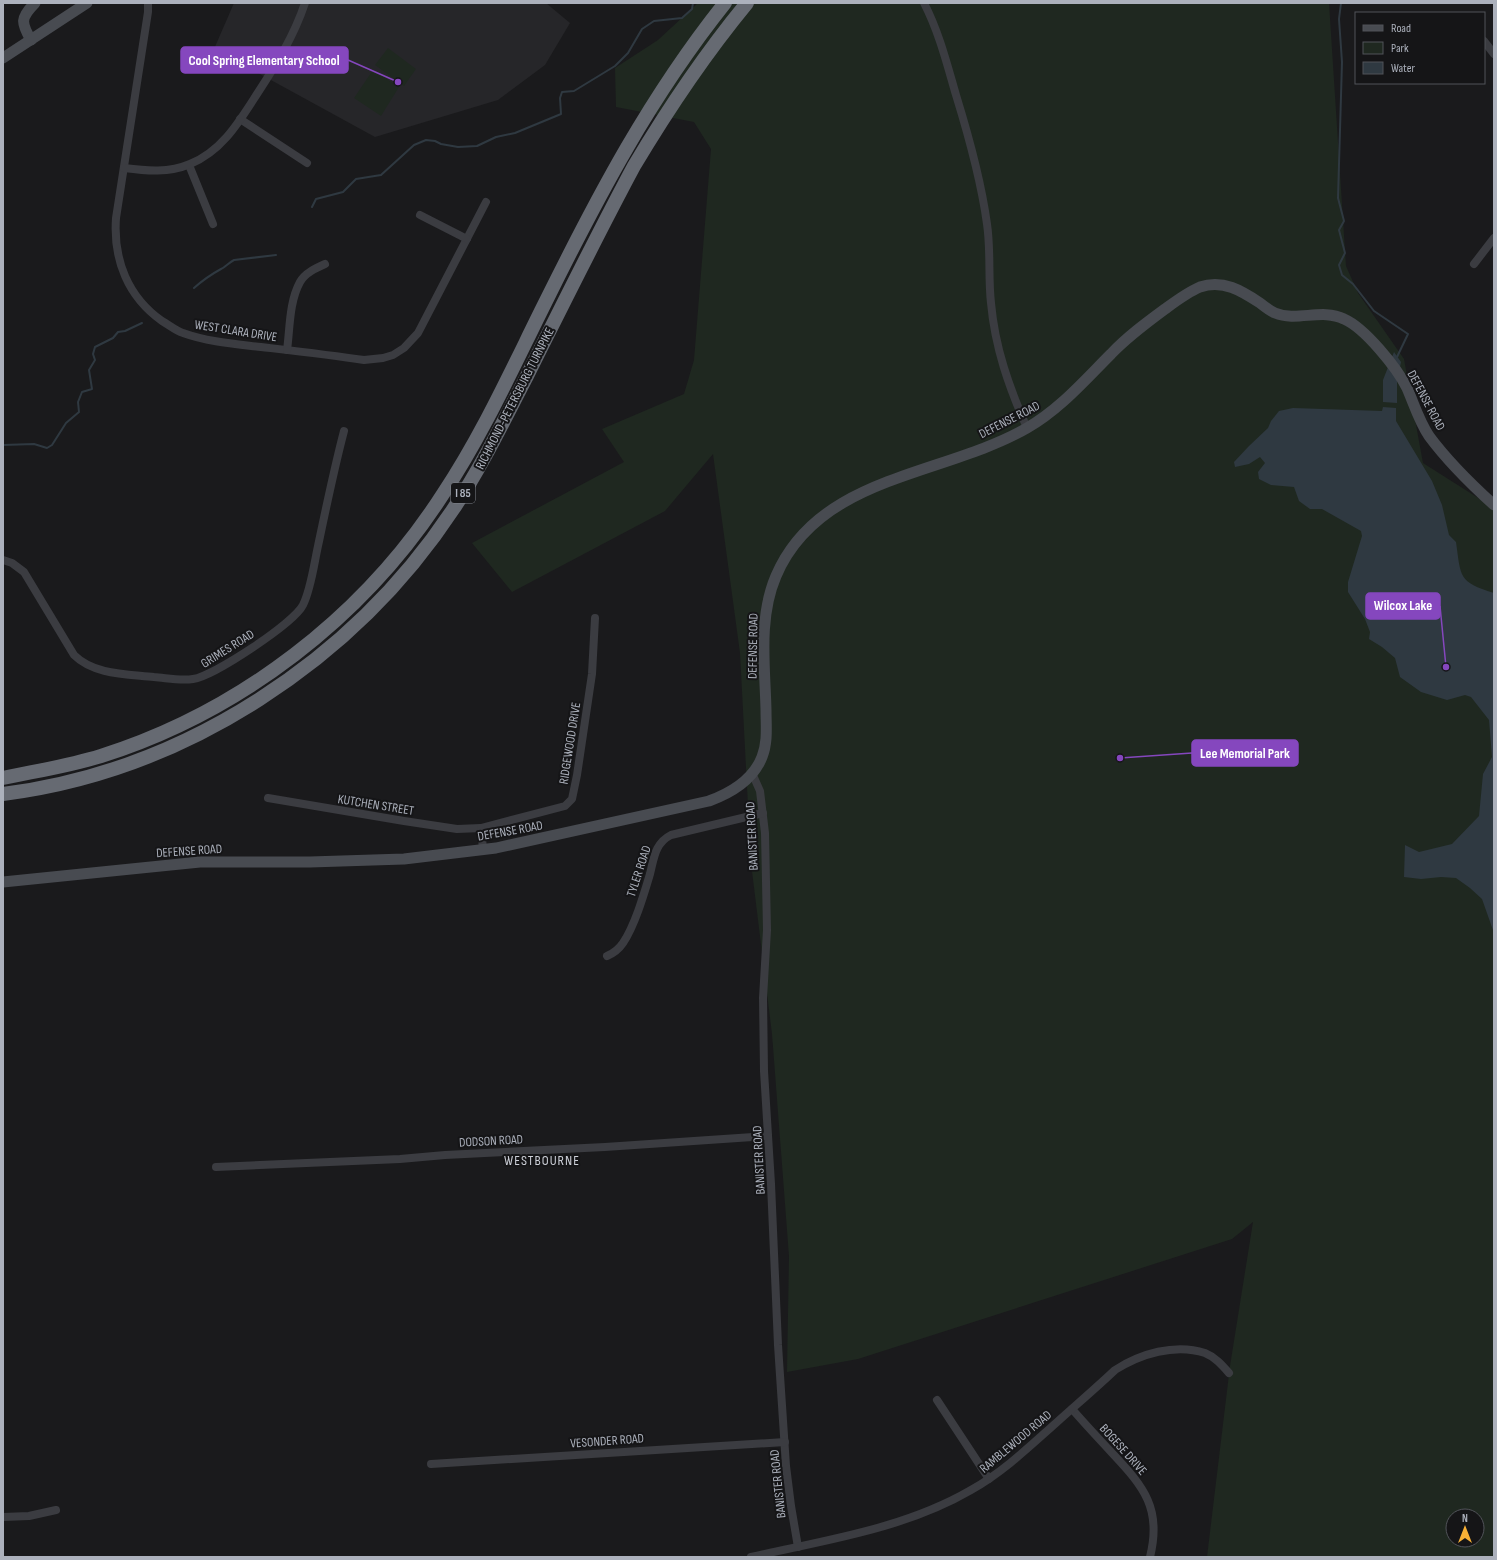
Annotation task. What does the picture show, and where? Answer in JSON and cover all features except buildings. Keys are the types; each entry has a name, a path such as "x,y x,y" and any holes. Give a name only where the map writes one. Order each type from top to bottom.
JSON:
{"highway":[{"name":"RICHMOND-PETERSBURG TURNPIKE","path":"3,778 56,767 120,749 163,732 224,702 273,670 303,648 331,625 382,574 424,522 464,462 603,188 627,145 660,92 725,3"},
{"name":"RICHMOND-PETERSBURG TURNPIKE","path":"3,794 34,790 111,769 159,752 216,724 256,701 324,654 378,603 430,543 474,476 499,430 615,201 641,154 692,75 747,3"}],"street":[{"path":"31,40 23,27 23,21 27,11 35,3"},
{"path":"3,58 87,3"},
{"name":"WEST CLARA DRIVE","path":"148,3 148,12 116,218 116,246 122,272 136,296 155,316 183,333 220,342 287,350 374,360 388,357 404,348 412,341 426,321 486,202"},
{"path":"124,168 164,171 189,164 210,152 222,142 240,119 287,46 300,19 305,3"},
{"path":"924,3 936,29 978,170 988,225 990,251 990,303 996,336 1005,375 1027,428"},
{"path":"1485,42 1494,54"},
{"path":"240,119 307,163"},
{"path":"189,164 213,224"},
{"path":"420,215 467,239"},
{"path":"1474,264 1494,238"},
{"path":"287,350 292,310 300,282 309,273 325,264"},
{"name":"DEFENSE ROAD","path":"3,882 200,862 380,860 483,850 591,828 710,801 731,792 741,785 752,773 763,756 766,742 763,635 766,612 776,576 794,544 815,522 847,501 890,481 987,447 1027,428 1050,414 1130,336 1180,298 1201,287 1226,285 1248,294 1273,312 1284,315 1323,314 1340,317 1349,321 1358,328 1382,353 1408,391 1420,420 1432,440 1458,469 1494,505"},
{"name":"GRIMES ROAD","path":"3,560 18,566 24,572 74,655 85,664 110,672 183,680 203,677 229,663 266,638 297,614 302,607 316,559 331,484 344,431"},
{"name":"RIDGEWOOD DRIVE","path":"481,828 563,807 572,798 577,775 590,682 595,618"},
{"name":"BANISTER ROAD","path":"752,773 760,791 763,813 767,930 763,998 764,1071 784,1442 791,1506 798,1546"},
{"name":"KUTCHEN STREET","path":"268,798 412,822 457,828 481,828"},
{"name":"TYLER ROAD","path":"607,956 618,950 624,942 641,901 657,848 665,838 671,835 763,813"},
{"path":"481,828 483,850"},
{"name":"DODSON ROAD","path":"216,1167 400,1159 445,1154 605,1147 768,1136"},
{"name":"RAMBLEWOOD ROAD","path":"751,1557 876,1529 902,1521 950,1502 988,1479 1028,1449 1115,1370 1128,1362 1154,1352 1183,1350 1205,1353 1221,1363 1229,1373"},
{"path":"938,1400 988,1479"},
{"name":"BOGESE DRIVE","path":"1072,1409 1136,1478 1146,1494 1153,1520 1154,1534 1150,1557"},
{"name":"VESONDER ROAD","path":"431,1464 784,1442"},
{"path":"3,1517 29,1516 56,1510"}],"shaded area":[{"path":"234,3 546,3 570,23 545,65 498,100 375,137 214,49"}],"green space":[{"path":"698,3 1329,3 1346,266 1358,293 1404,359 1423,463 1494,508 1494,1557 1207,1557 1230,1366 1253,1222 1232,1239 858,1359 787,1372 789,1256 772,1034 751,863 740,653 713,454 665,511 512,592 472,543 624,462 602,429 684,394 694,360 711,149 694,122 616,107 615,68 658,40"},
{"path":"388,48 416,69 404,86 375,65"},
{"path":"373,70 399,87 381,116 354,98"}],"water":[{"path":"1394,352 1401,362 1397,381 1397,403 1383,402 1383,380"},
{"path":"1383,407 1396,408 1396,421 1432,481 1442,505 1449,535 1456,542 1459,563 1463,576 1467,581 1474,585 1494,593 1494,933 1482,899 1456,878 1441,877 1421,879 1404,877 1405,845 1419,852 1452,844 1479,816 1483,774 1492,757 1489,720 1471,697 1465,695 1447,700 1421,692 1400,677 1395,658 1382,647 1369,639 1370,632 1365,619 1348,592 1348,582 1362,536 1361,531 1322,509 1310,509 1299,501 1294,487 1271,485 1259,479 1258,472 1265,463 1260,457 1249,464 1235,467 1234,462 1268,428 1271,421 1279,411 1293,408 1382,411"}],"waterway":[{"path":"312,207 316,199 343,192 356,179 381,175 414,145 426,140 458,147 477,146 496,137 515,133 561,114 560,98 562,92 574,91 615,66 628,53 642,29 654,21 682,18 692,9 693,3"},
{"path":"1341,3 1339,19 1342,62 1338,198 1344,221 1339,230 1345,253 1339,265 1342,275 1353,284 1374,311 1408,334 1397,357"},
{"path":"194,288 213,273 234,260 276,255"},
{"path":"3,445 34,444 47,448 52,445 66,423 79,412 78,402 82,392 92,389 89,370 95,360 93,354 95,347 113,338 118,332 125,331 142,323"}],"place":[{"name":"Cool Spring Elementary School","path":"398,82"},
{"name":"Wilcox Lake","path":"1446,667"},
{"name":"Lee Memorial Park","path":"1120,758"}],"district":[{"name":"WESTBOURNE","path":"542,1160"}]}
